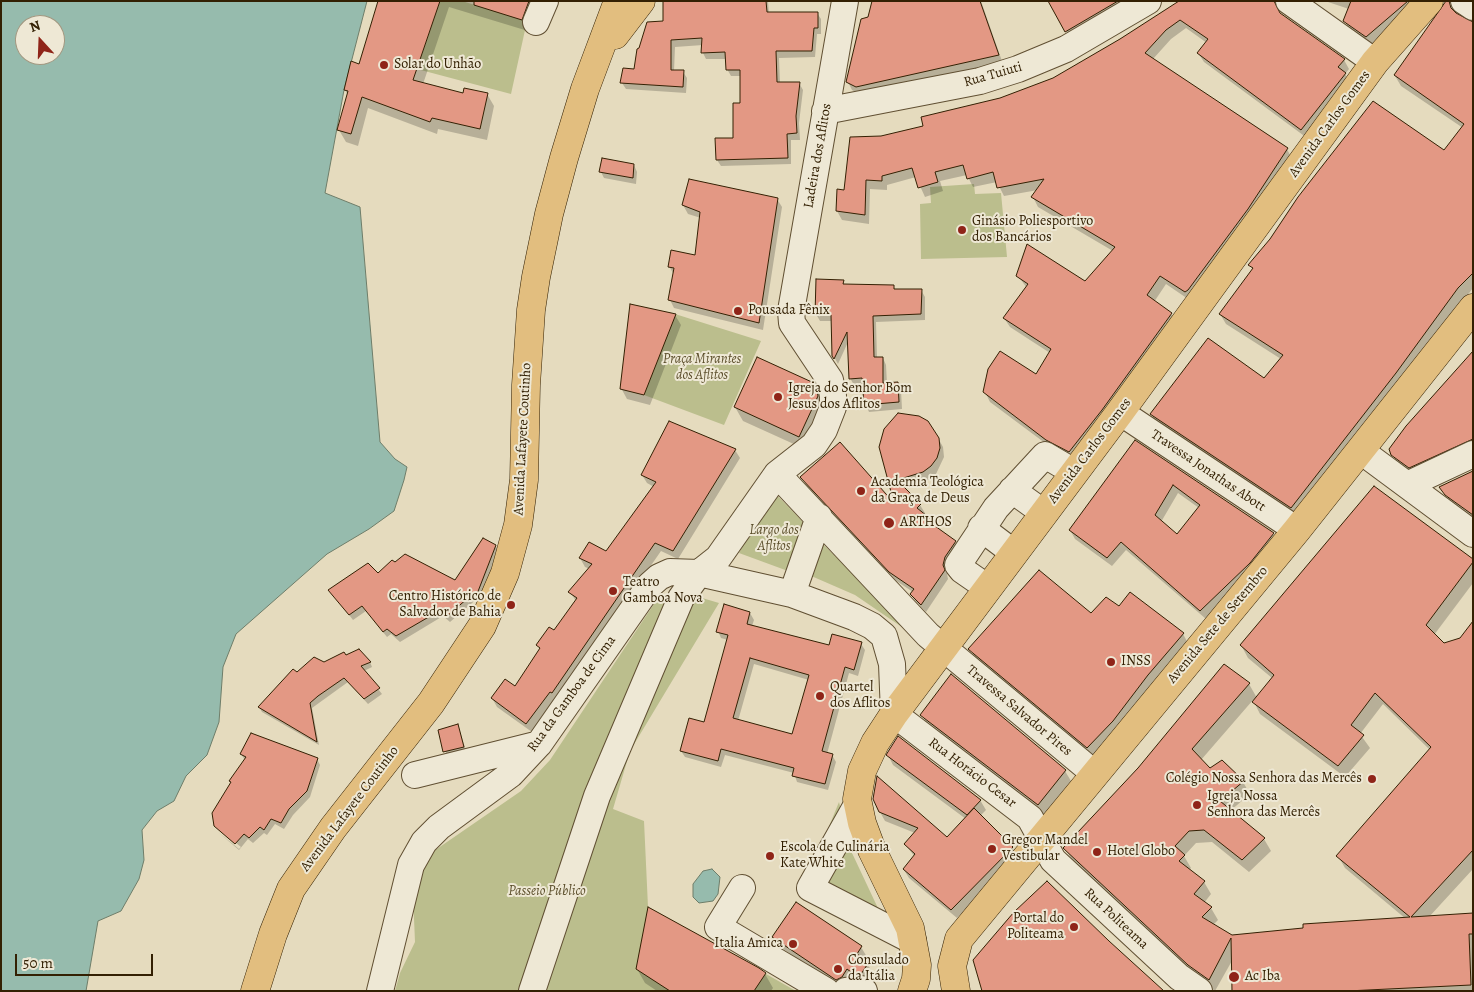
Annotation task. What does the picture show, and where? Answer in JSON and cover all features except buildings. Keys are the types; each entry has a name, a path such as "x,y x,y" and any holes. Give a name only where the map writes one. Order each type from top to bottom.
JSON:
{"main road":[{"name":"Avenida Lafayete Coutinho","path":"585,89 598,1"},
{"name":"Avenida Lafayete Coutinho","path":"255,991 273,934 291,889 333,828 431,703 482,626 506,573 518,525 524,480 526,385 531,310 536,277 549,214 585,89 618,1"},
{"path":"585,89 619,28 641,1"},
{"name":"Avenida Carlos Gomes","path":"911,935 872,850 862,823 858,803 862,771 875,743 894,714 1120,412 1375,62 1429,1"},
{"name":"Avenida Sete de Setembro","path":"959,939 1297,530 1473,308"},
{"path":"912,991 916,979 917,965 911,935 944,942 959,939 952,966 956,991"}],"street":[{"name":"Ladeira dos Aflitos","path":"777,474 814,446 824,430 832,406 833,396 830,380 792,323 791,311 845,1"},
{"name":"Rua Tuiuti","path":"825,111 980,81 1018,69 1066,49 1148,1"},
{"path":"1290,1 1375,62"},
{"path":"1464,1 1473,7"},
{"name":"Travessa Jonathas Abott","path":"1120,412 1297,530"},
{"path":"1361,451 1473,534"},
{"path":"1407,485 1473,454"},
{"path":"988,588 962,570 958,564 982,528 1012,490 1045,455 1074,472"},
{"path":"532,991 597,796 681,598 700,573 718,558 777,474 820,517 928,635 943,648"},
{"path":"1012,490 1044,513"},
{"path":"792,594 820,517"},
{"path":"982,528 1014,553"},
{"name":"Rua da Gamboa de Cima","path":"380,991 411,865 424,842 439,827 511,774 539,744 650,585 659,576 670,572 700,573"},
{"path":"700,573 792,594 854,617 872,626 884,636 892,664 894,714"},
{"name":"Travessa Salvador Pires","path":"943,648 1095,774"},
{"name":"Rua Horácio Cesar","path":"894,714 1030,818 1042,840"},
{"path":"415,775 539,744"},
{"path":"858,803 808,887 911,935"},
{"name":"Rua Politeama","path":"1042,840 1053,860 1179,977 1199,991"},
{"path":"742,888 718,927 826,991"},
{"path":"846,991 861,989 864,991"}],"green space":[{"path":"440,1 462,1 527,21 511,94 417,69"},
{"name":"Ginásio Poliesportivo dos Bancários","path":"974,184 975,194 1001,193 1007,257 921,259 920,204 931,203 930,187"},
{"name":"Praça Mirantes dos Aflitos","path":"675,314 761,341 724,425 644,395"},
{"name":"Largo dos Aflitos","path":"772,490 806,525 788,571 739,553"},
{"path":"821,542 915,636 855,595 809,575"},
{"name":"Passeio Público","path":"675,590 719,603 630,751 613,809 644,821 648,907 796,991 395,991 400,973 415,942 413,894 431,853 521,791 550,760 658,598"},
{"path":"839,802 852,853 892,938 805,885"}],"shaded area":[{"path":"1,1 367,1 344,90 325,193 360,207 380,442 395,459 407,467 404,480 394,511 369,529 327,554 236,634 223,667 219,722 207,755 186,776 174,801 157,811 142,830 144,860 139,879 121,911 98,921 86,991 1,991"},
{"path":"712,869 720,877 718,894 713,901 699,903 693,897 693,884 703,871"}],"place":[{"name":"Solar do Unhão","path":"384,65"},
{"name":"Ginásio Poliesportivo dos Bancários","path":"962,230"},
{"name":"Pousada Fênix","path":"738,311"},
{"name":"Igreja do Senhor Bom Jesus dos Aflitos","path":"778,397"},
{"name":"Academia Teológica da Graça de Deus","path":"861,491"},
{"name":"ARTHOS","path":"889,523"},
{"name":"Teatro Gamboa Nova","path":"613,591"},
{"name":"Centro Histórico de Salvador de Bahia","path":"511,605"},
{"name":"INSS","path":"1111,662"},
{"name":"Quartel dos Aflitos","path":"820,696"},
{"name":"Colégio Nossa Senhora das Mercês","path":"1372,779"},
{"name":"Igreja Nossa Senhora das Mercês","path":"1197,805"},
{"name":"Gregor Mandel Vestibular","path":"992,849"},
{"name":"Hotel Globo","path":"1097,852"},
{"name":"Escola de Culinária Kate White","path":"770,856"},
{"name":"Portal do Politeama","path":"1074,927"},
{"name":"Italia Amica","path":"793,944"},
{"name":"Consulado da Itália","path":"838,969"},
{"name":"Ac Iba","path":"1234,977"}]}
